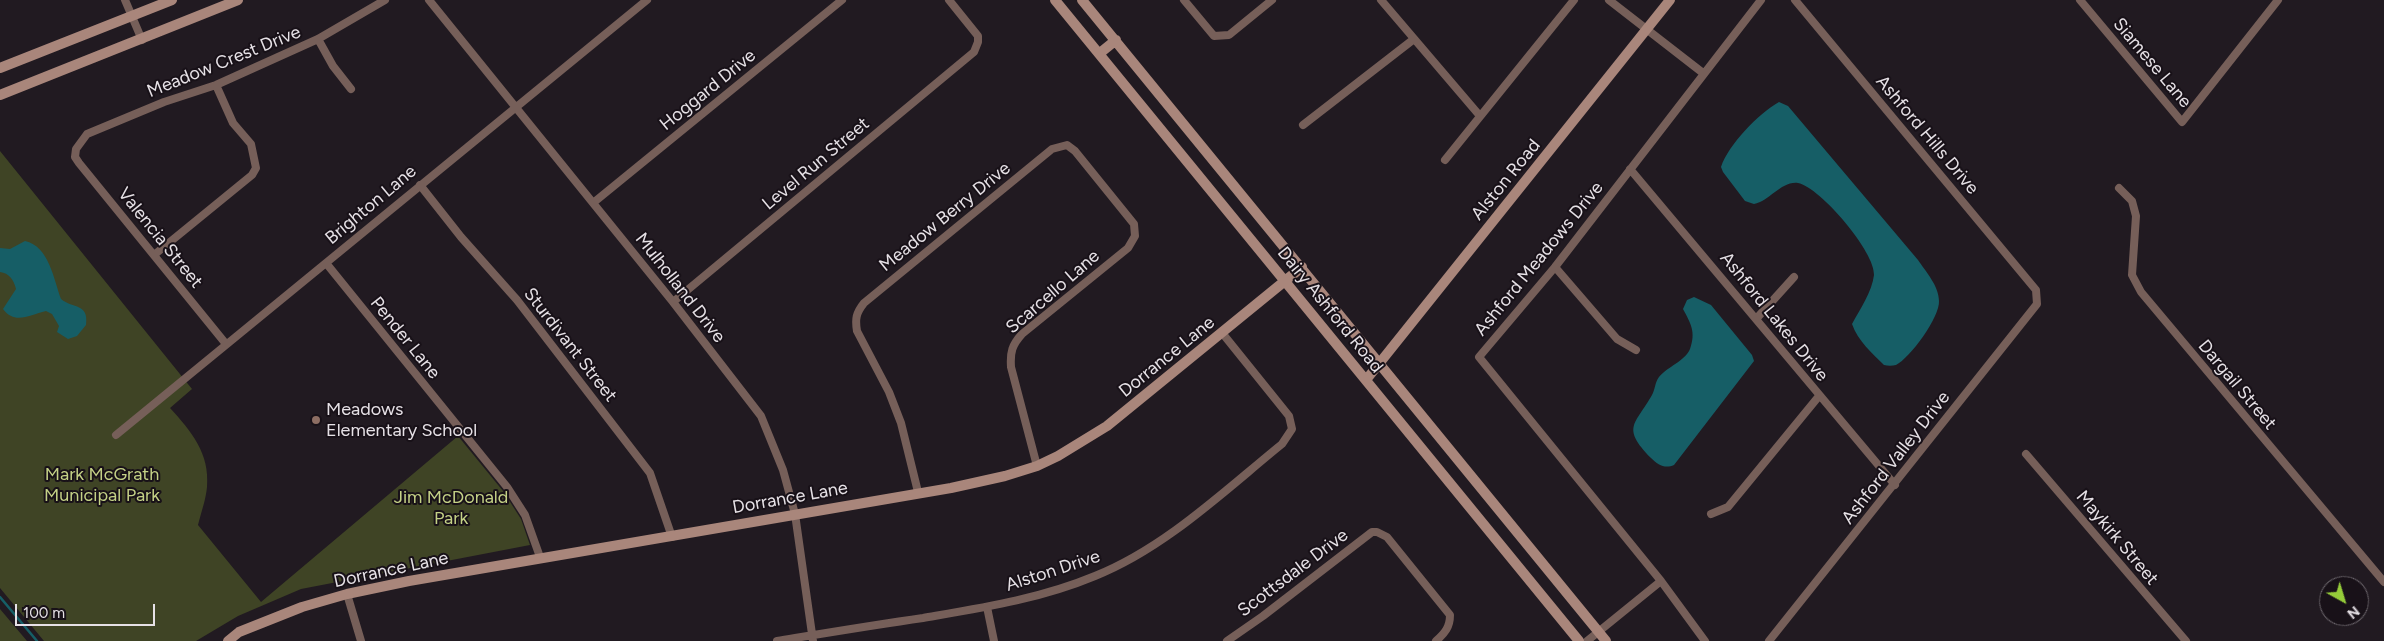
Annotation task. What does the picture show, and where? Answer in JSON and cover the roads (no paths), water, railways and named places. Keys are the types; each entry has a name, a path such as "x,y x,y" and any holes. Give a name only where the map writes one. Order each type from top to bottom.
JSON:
{"main road":[{"path":"0,68 172,0"},
{"path":"0,95 142,40 238,0"},
{"name":"Dairy Ashford Road","path":"1055,0 1579,641"},
{"name":"Dairy Ashford Road","path":"1082,0 1606,641"},
{"name":"Alston Road","path":"1366,380 1381,364 1670,0"},
{"path":"1100,53 1116,40"},
{"name":"Dorrance Lane","path":"228,641 239,632 302,607 346,594 540,557 672,537 960,486 1005,476 1037,466 1083,442 1107,426 1223,334 1302,267"}],"street":[{"path":"125,0 142,40"},
{"name":"Meadow Crest Drive","path":"76,149 87,134 164,102 216,85 318,39 385,0"},
{"name":"Mulholland Drive","path":"428,0 673,302 761,416 783,470 795,514 813,638"},
{"name":"Brighton Lane","path":"116,435 514,106 647,0"},
{"name":"Hoggard Drive","path":"593,204 842,0"},
{"name":"Level Run Street","path":"673,302 974,52 978,36 949,0"},
{"path":"1184,0 1214,36 1221,37 1229,35 1272,0"},
{"path":"1381,0 1480,116"},
{"path":"1445,160 1574,0"},
{"path":"1608,0 1703,73"},
{"name":"Ashford Meadows Drive","path":"1661,581 1479,357 1555,267 1761,0"},
{"name":"Ashford Hills Drive","path":"1795,0 2036,290"},
{"name":"Siamese Lane","path":"2080,0 2182,122 2278,0"},
{"path":"318,39 333,66 351,89"},
{"path":"1303,126 1414,39"},
{"path":"154,255 252,175 256,168 251,144 233,123 216,85"},
{"name":"Meadow Berry Drive","path":"918,492 901,423 889,392 857,331 855,320 864,303 1052,149 1062,145 1075,151 1134,224 1135,236"},
{"name":"Valencia Street","path":"76,149 75,157 226,344"},
{"name":"Ashford Lakes Drive","path":"1630,169 1895,485"},
{"name":"Sturdivant Street","path":"420,185 517,300 650,473 672,537"},
{"name":"Dargail Street","path":"2119,188 2132,201 2136,216 2132,275 2141,292 2384,582"},
{"name":"Scarcello Lane","path":"1037,466 1010,367 1010,353 1013,344 1022,334 1128,248 1135,236"},
{"name":"Pender Lane","path":"326,263 507,487 525,515 540,557"},
{"path":"1555,267 1618,339 1636,350"},
{"path":"1756,318 1794,277"},
{"name":"Ashford Valley Drive","path":"1769,641 1895,485 2037,304 2036,290"},
{"name":"Alston Drive","path":"777,641 813,638 987,607 1056,590 1096,576 1139,554 1177,528 1275,450 1290,436 1292,430 1289,416 1223,334"},
{"path":"1711,514 1728,508 1819,396"},
{"name":"Maykirk Street","path":"2026,454 2186,641"},
{"name":"Scottsdale Drive","path":"1227,641 1372,532 1378,532 1387,537 1446,608 1450,615 1450,624 1436,641"},
{"path":"1587,641 1661,581 1705,641"},
{"path":"346,594 361,641"},
{"path":"987,607 994,641"}],"water":[{"path":"1779,102 1788,106 1918,260 1937,290 1939,301 1935,317 1916,346 1896,365 1884,365 1862,341 1852,324 1868,294 1874,275 1866,252 1845,222 1819,196 1808,187 1798,183 1786,185 1760,202 1754,204 1745,201 1723,172 1721,167 1737,139 1762,114"},
{"path":"25,241 33,244 45,257 61,299 83,310 85,313 86,325 77,336 68,339 57,332 59,326 52,314 46,311 17,318 12,317 3,309 16,289 11,278 0,272 0,248 10,249"},
{"path":"1694,297 1711,305 1752,355 1754,361 1674,465 1665,466 1659,464 1642,448 1636,439 1634,426 1652,395 1659,377 1684,357 1690,349 1693,333 1683,309 1687,300"}],"waterway":[{"path":"0,597 37,641"}],"place":[{"name":"Meadows Elementary School","path":"316,420"}],"park label":[{"name":"Mark McGrath Municipal Park","path":"102,485"},
{"name":"Jim McDonald Park","path":"451,508"}]}
